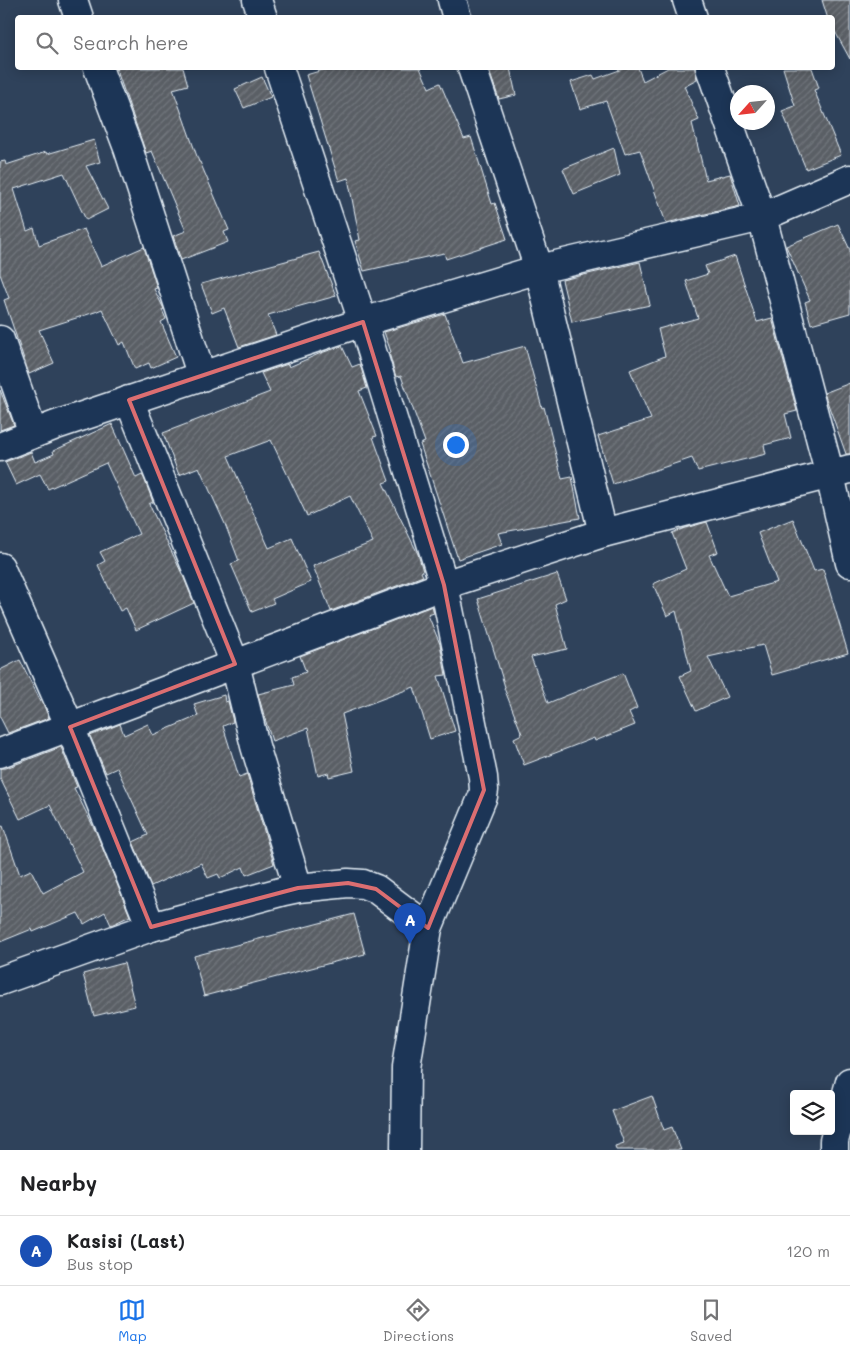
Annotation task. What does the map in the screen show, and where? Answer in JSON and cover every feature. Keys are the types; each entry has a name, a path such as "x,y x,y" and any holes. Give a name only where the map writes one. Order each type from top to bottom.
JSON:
{"street":[{"path":"73,0 78,15"},
{"path":"257,0 262,15"},
{"path":"452,0 456,15"},
{"path":"687,0 691,15"},
{"path":"99,70 128,148 202,376"},
{"path":"280,70 363,322 444,585 483,776 484,790 481,801 428,928 406,1068 405,1150"},
{"path":"473,70 538,269 603,533"},
{"path":"711,70 762,217 840,472 850,563"},
{"path":"0,447 33,433 363,322 538,269 762,217 850,179"},
{"path":"0,340 33,433"},
{"path":"129,400 235,664 255,746 298,888"},
{"path":"0,753 444,585 603,533 840,472"},
{"path":"0,567 70,727 151,927"},
{"path":"0,980 151,927 298,888 348,883 363,884 376,889 428,928"},
{"path":"834,1150 834,1141 850,1082"}],"highlighted area":[{"path":"363,322 444,585 484,790 428,928 376,889 348,883 298,888 151,927 70,727 235,664 129,400"}],"building":[{"path":"822,0 850,0 850,59 835,32 835,15 827,15"},
{"path":"117,70 184,70 188,85 173,89 199,162 229,230 224,232 228,242 181,260 173,236 186,231 152,151 146,153"},
{"path":"323,70 421,70 429,88 440,83 464,139 471,137 492,204 495,203 507,239 446,259 444,253 364,271 355,241 360,240 348,178 339,181 306,75"},
{"path":"510,70 516,95 499,99 489,71"},
{"path":"620,70 639,70 643,81 664,70 695,70 697,79 684,86 699,120 692,123 706,180 730,174 740,206 666,223 640,150 625,154 606,101 580,109 571,82 593,75 595,79"},
{"path":"784,70 813,70 819,88 814,90 841,155 806,169 782,111 795,106"},
{"path":"262,77 271,97 244,108 235,89"},
{"path":"94,140 100,162 86,166 108,209 86,220 64,173 14,189 27,231 34,228 39,245 84,229 101,266 144,247 157,288 154,289 164,309 162,310 166,319 161,322 176,357 151,368 149,363 135,369 124,342 119,345 102,309 39,330 54,363 29,374 4,300 9,298 0,274 0,162 5,161 6,165 46,152 47,154"},
{"path":"614,148 620,175 574,194 563,169"},
{"path":"838,224 850,250 850,313 811,324 805,302 810,300 786,246"},
{"path":"319,252 336,296 268,315 276,335 239,347 224,308 212,313 201,284"},
{"path":"735,256 757,322 772,318 797,411 785,414 791,438 764,445 766,454 698,471 692,458 613,484 598,436 651,419 630,370 665,356 658,329 698,318 686,281 708,274 705,266"},
{"path":"640,262 650,305 572,322 562,280"},
{"path":"445,314 463,363 525,346 542,408 544,407 562,479 572,477 580,518 498,533 502,544 458,559 420,444 425,442 401,376 396,377 389,353 391,352 384,332"},
{"path":"342,346 352,367 360,364 367,388 359,391 377,436 373,437 389,481 383,483 418,554 423,576 331,611 313,566 373,542 350,496 307,516 271,440 228,456 269,548 292,538 311,582 272,599 274,603 252,612 231,564 239,561 225,524 199,467 179,475 163,433 270,392 261,373 288,364 289,367"},
{"path":"850,383 850,454 846,454 824,393"},
{"path":"0,390 14,425 0,430"},
{"path":"112,424 136,478 142,475 144,478 153,502 149,504 194,603 136,630 126,608 120,611 98,565 105,561 100,552 139,534 106,463 48,489 40,474 16,485 5,462 31,452 35,462 54,454 53,451"},
{"path":"793,519 814,571 823,569 848,653 772,675 763,645 708,657 727,697 696,711 680,676 691,671 676,611 667,616 653,584 686,569 672,533 707,522 718,552 709,555 728,596 777,582 758,533"},
{"path":"557,574 566,599 555,604 567,649 531,657 548,703 623,673 637,708 629,712 635,725 595,741 594,738 524,765 514,738 522,734 504,688 478,599"},
{"path":"432,606 434,613 428,615 440,644 446,675 438,676 455,731 430,739 414,687 342,714 354,771 329,777 328,773 318,776 308,728 272,741 258,694 294,685 292,677 306,672 300,656"},
{"path":"20,660 49,718 8,733 0,717 0,670"},
{"path":"224,695 225,702 228,701 233,722 223,726 239,777 247,774 274,864 246,875 243,867 220,878 218,874 208,878 201,863 151,886 133,842 148,835 117,768 106,773 90,736 120,724 124,735 148,724 153,735 198,716 194,704"},
{"path":"61,747 77,787 74,788 96,832 130,916 111,925 105,912 84,924 78,913 33,932 32,929 0,942 0,827 3,826 20,875 31,870 43,893 83,872 50,805 20,819 0,778 0,768 6,768"},
{"path":"354,914 365,954 204,996 194,956"},
{"path":"124,963 135,1006 94,1016 83,974"},
{"path":"652,1096 664,1130 672,1127 681,1150 616,1150 615,1146 624,1143 612,1111"}],"place":[{"name":"Kasisi (Last)","path":"410,944"}]}
